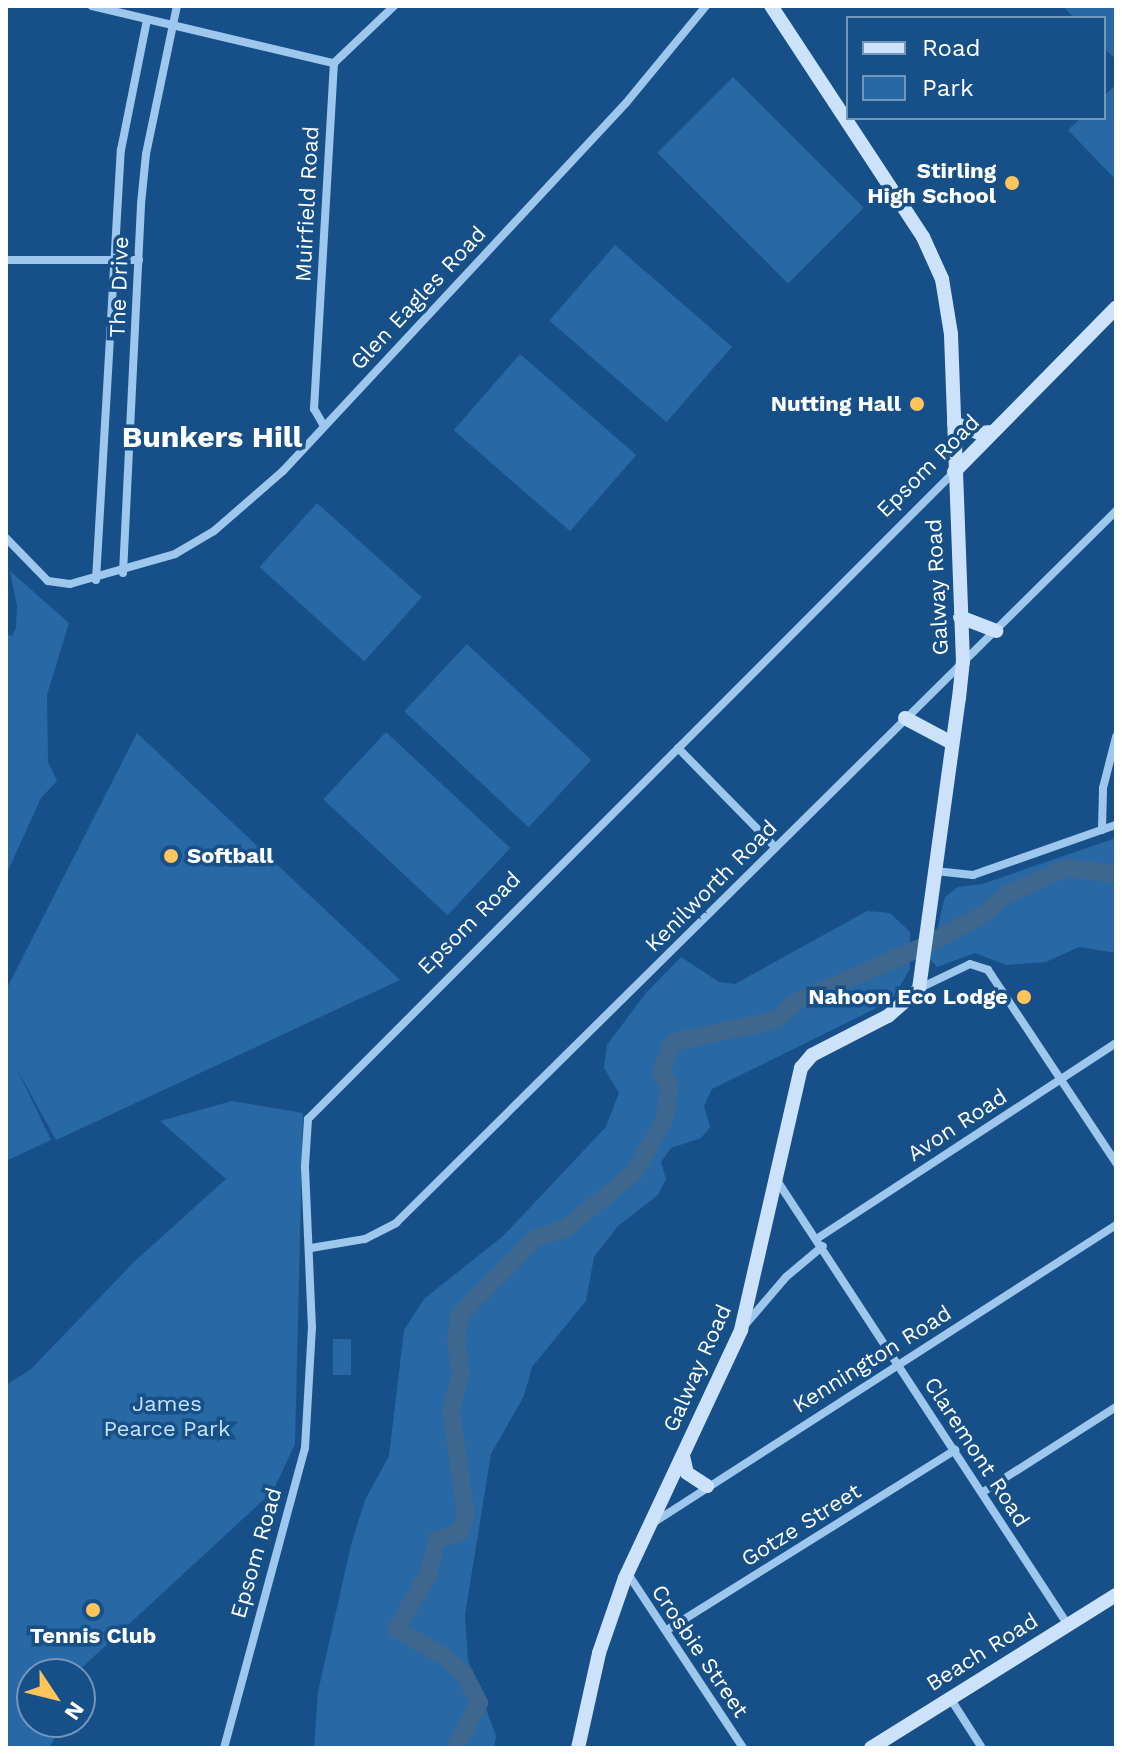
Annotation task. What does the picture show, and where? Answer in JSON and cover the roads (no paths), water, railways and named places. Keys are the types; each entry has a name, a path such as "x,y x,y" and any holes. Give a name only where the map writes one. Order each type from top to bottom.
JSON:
{"street":[{"path":"92,6 334,63 394,6"},
{"name":"The Drive","path":"123,573 146,154 177,6"},
{"name":"Glen Eagles Road","path":"6,538 48,581 96,580 175,554 214,531 253,500 324,426 626,103 706,6"},
{"name":"Galway Road","path":"578,1748 599,1653 627,1573 741,1330 803,1064 888,1016 919,989 930,927 963,662 950,320 935,259 771,6"},
{"name":"The Drive","path":"96,580 121,150 147,20"},
{"name":"Muirfield Road","path":"324,426 314,409 334,63"},
{"path":"6,260 139,260"},
{"name":"Epsom Road","path":"224,1748 300,1479 311,1388 311,1248 305,1166 308,1119 1116,308"},
{"path":"954,423 979,433 992,432"},
{"name":"Kenilworth Road","path":"311,1248 365,1239 396,1223 1116,511"},
{"path":"960,617 996,631"},
{"path":"905,718 952,743"},
{"path":"1102,830 1103,788 1116,737"},
{"path":"678,748 775,847"},
{"path":"935,871 973,875 1116,825"},
{"path":"919,989 970,964 984,966 1116,1163"},
{"name":"Avon Road","path":"741,1330 820,1242 1116,1043"},
{"name":"Claremont Road","path":"776,1178 1068,1625"},
{"name":"Kennington Road","path":"650,1526 707,1486 1116,1225"},
{"path":"983,1492 1116,1407"},
{"name":"Gotze Street","path":"667,1630 955,1450"},
{"path":"683,1455 687,1473 707,1486"},
{"name":"Crosbie Street","path":"627,1573 743,1748"},
{"name":"Beach Road","path":"871,1748 1116,1595"},
{"path":"950,1698 982,1748"}],"waterway":[{"path":"455,1748 479,1703 464,1674 445,1657 396,1629 428,1575 437,1540 460,1532 466,1515 451,1409 461,1375 456,1342 459,1316 536,1238 565,1229 634,1173 664,1120 670,1087 661,1073 673,1042 776,1020 796,1002 922,947 979,917 1008,894 1066,868 1116,874"}],"place":[{"name":"Stirling High School","path":"1012,183"},
{"name":"Nutting Hall","path":"917,404"},
{"name":"Softball","path":"171,856"},
{"name":"Nahoon Eco Lodge","path":"1024,997"},
{"name":"Tennis Club","path":"93,1610"}],"district":[{"name":"Bunkers Hill","path":"212,437"}],"park label":[{"name":"James Pearce Park","path":"167,1416"}]}
